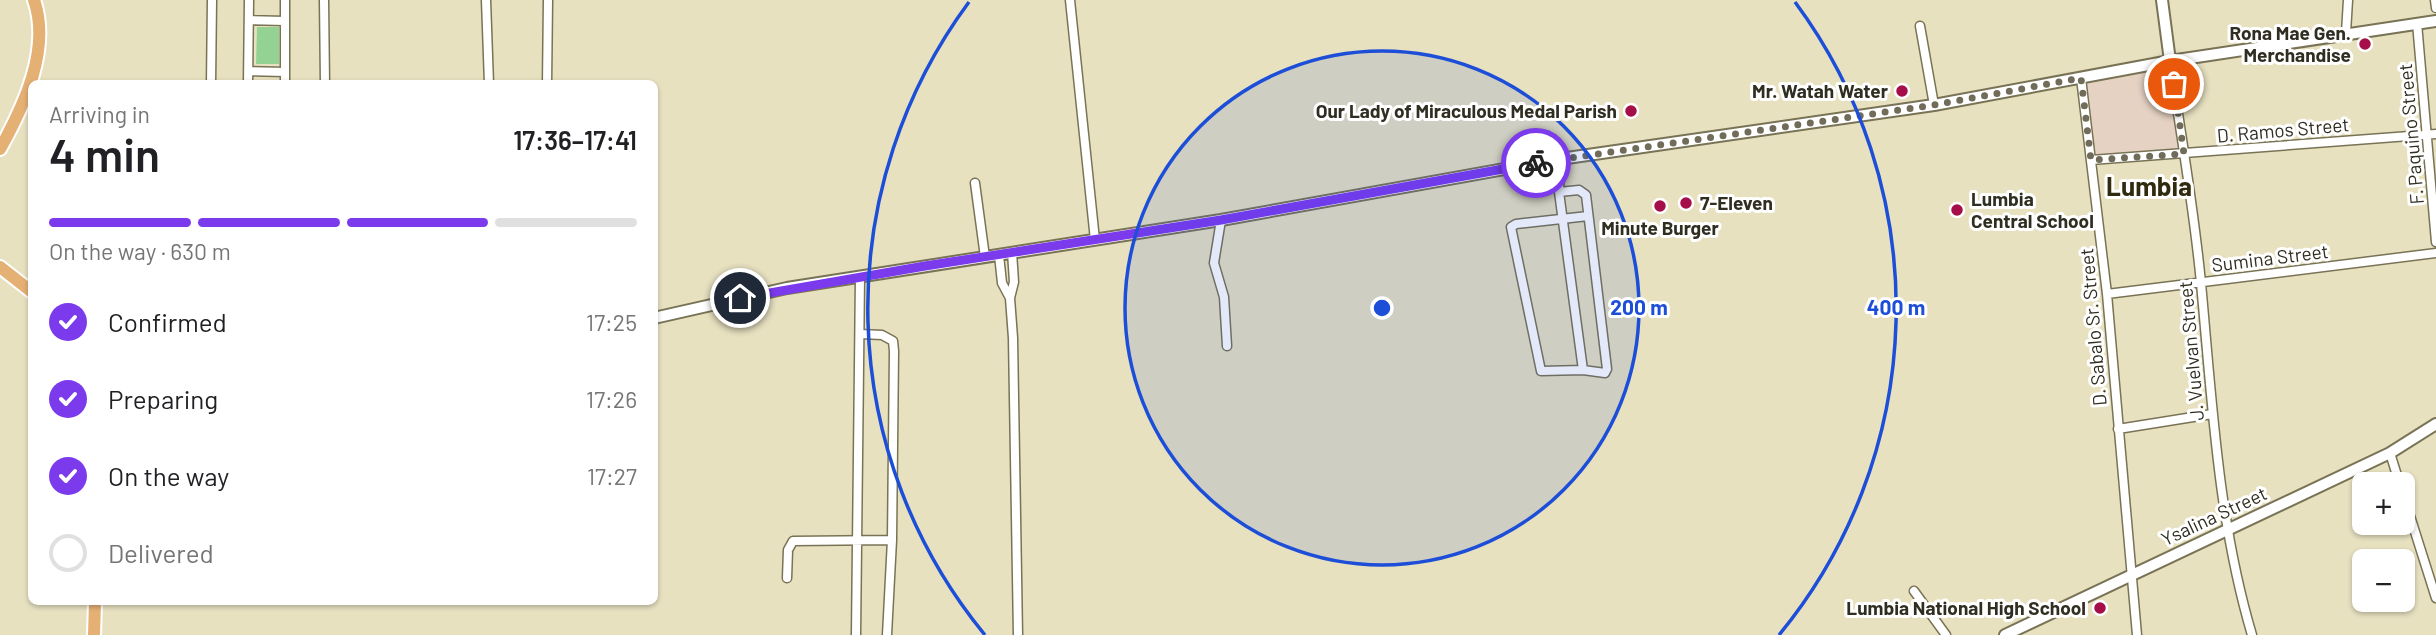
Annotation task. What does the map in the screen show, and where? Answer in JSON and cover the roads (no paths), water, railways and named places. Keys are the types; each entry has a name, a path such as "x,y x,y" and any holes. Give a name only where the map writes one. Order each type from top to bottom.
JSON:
{"main road":[{"path":"29,80 41,39 41,18 34,0"},
{"path":"0,149 28,83"},
{"path":"0,267 28,289"},
{"path":"94,635 95,605"}],"street":[{"path":"211,80 212,0"},
{"path":"248,80 249,0"},
{"path":"285,0 285,80"},
{"path":"324,0 325,80"},
{"path":"486,0 489,80"},
{"path":"547,80 548,0"},
{"path":"1070,0 1095,240"},
{"path":"2162,0 2170,61"},
{"path":"2346,33 2348,0"},
{"path":"2435,0 2436,8"},
{"path":"249,20 285,20"},
{"path":"658,317 860,276 1221,220 1560,159 1934,105 2170,61 2436,21"},
{"name":"F. Paquino Street","path":"2417,23 2431,134 2436,242"},
{"path":"1920,26 1934,105"},
{"name":"J. Vuelvan Street","path":"2170,61 2201,282 2212,414 2227,528 2252,635"},
{"path":"248,72 285,72"},
{"name":"D. Sabalo Sr. Street","path":"2081,78 2107,295 2137,635"},
{"name":"D. Ramos Street","path":"2091,160 2431,134"},
{"path":"1560,159 1559,192 1583,370"},
{"path":"975,183 985,257"},
{"path":"1559,192 1584,191 1588,216 1608,369 1605,373 1539,370 1511,229 1516,224 1588,216"},
{"path":"1221,220 1214,263 1224,297 1227,346"},
{"path":"1012,253 1014,282 1010,298 1016,437 1018,635"},
{"name":"Sumina Street","path":"2107,295 2436,253"},
{"path":"999,255 1002,283 1010,298"},
{"path":"856,635 860,276"},
{"path":"860,334 882,335 893,341 895,402 887,635"},
{"path":"2118,429 2212,414"},
{"name":"Ysalina Street","path":"2005,635 2389,453 2436,424"},
{"path":"2389,453 2396,472"},
{"path":"2415,532 2436,598"},
{"path":"787,578 788,550 793,541 892,540"},
{"path":"1914,591 1946,635"}],"place":[{"name":"Rona Mae Gen. Merchandise","path":"2365,44"},
{"name":"Mr. Watah Water","path":"1902,91"},
{"name":"Our Lady of Miraculous Medal Parish","path":"1631,111"},
{"name":"7-Eleven","path":"1686,203"},
{"name":"Minute Burger","path":"1660,206"},
{"name":"Lumbia Central School","path":"1957,210"},
{"name":"Lumbia National High School","path":"2100,608"}],"district":[{"name":"Lumbia","path":"2149,187"}]}
